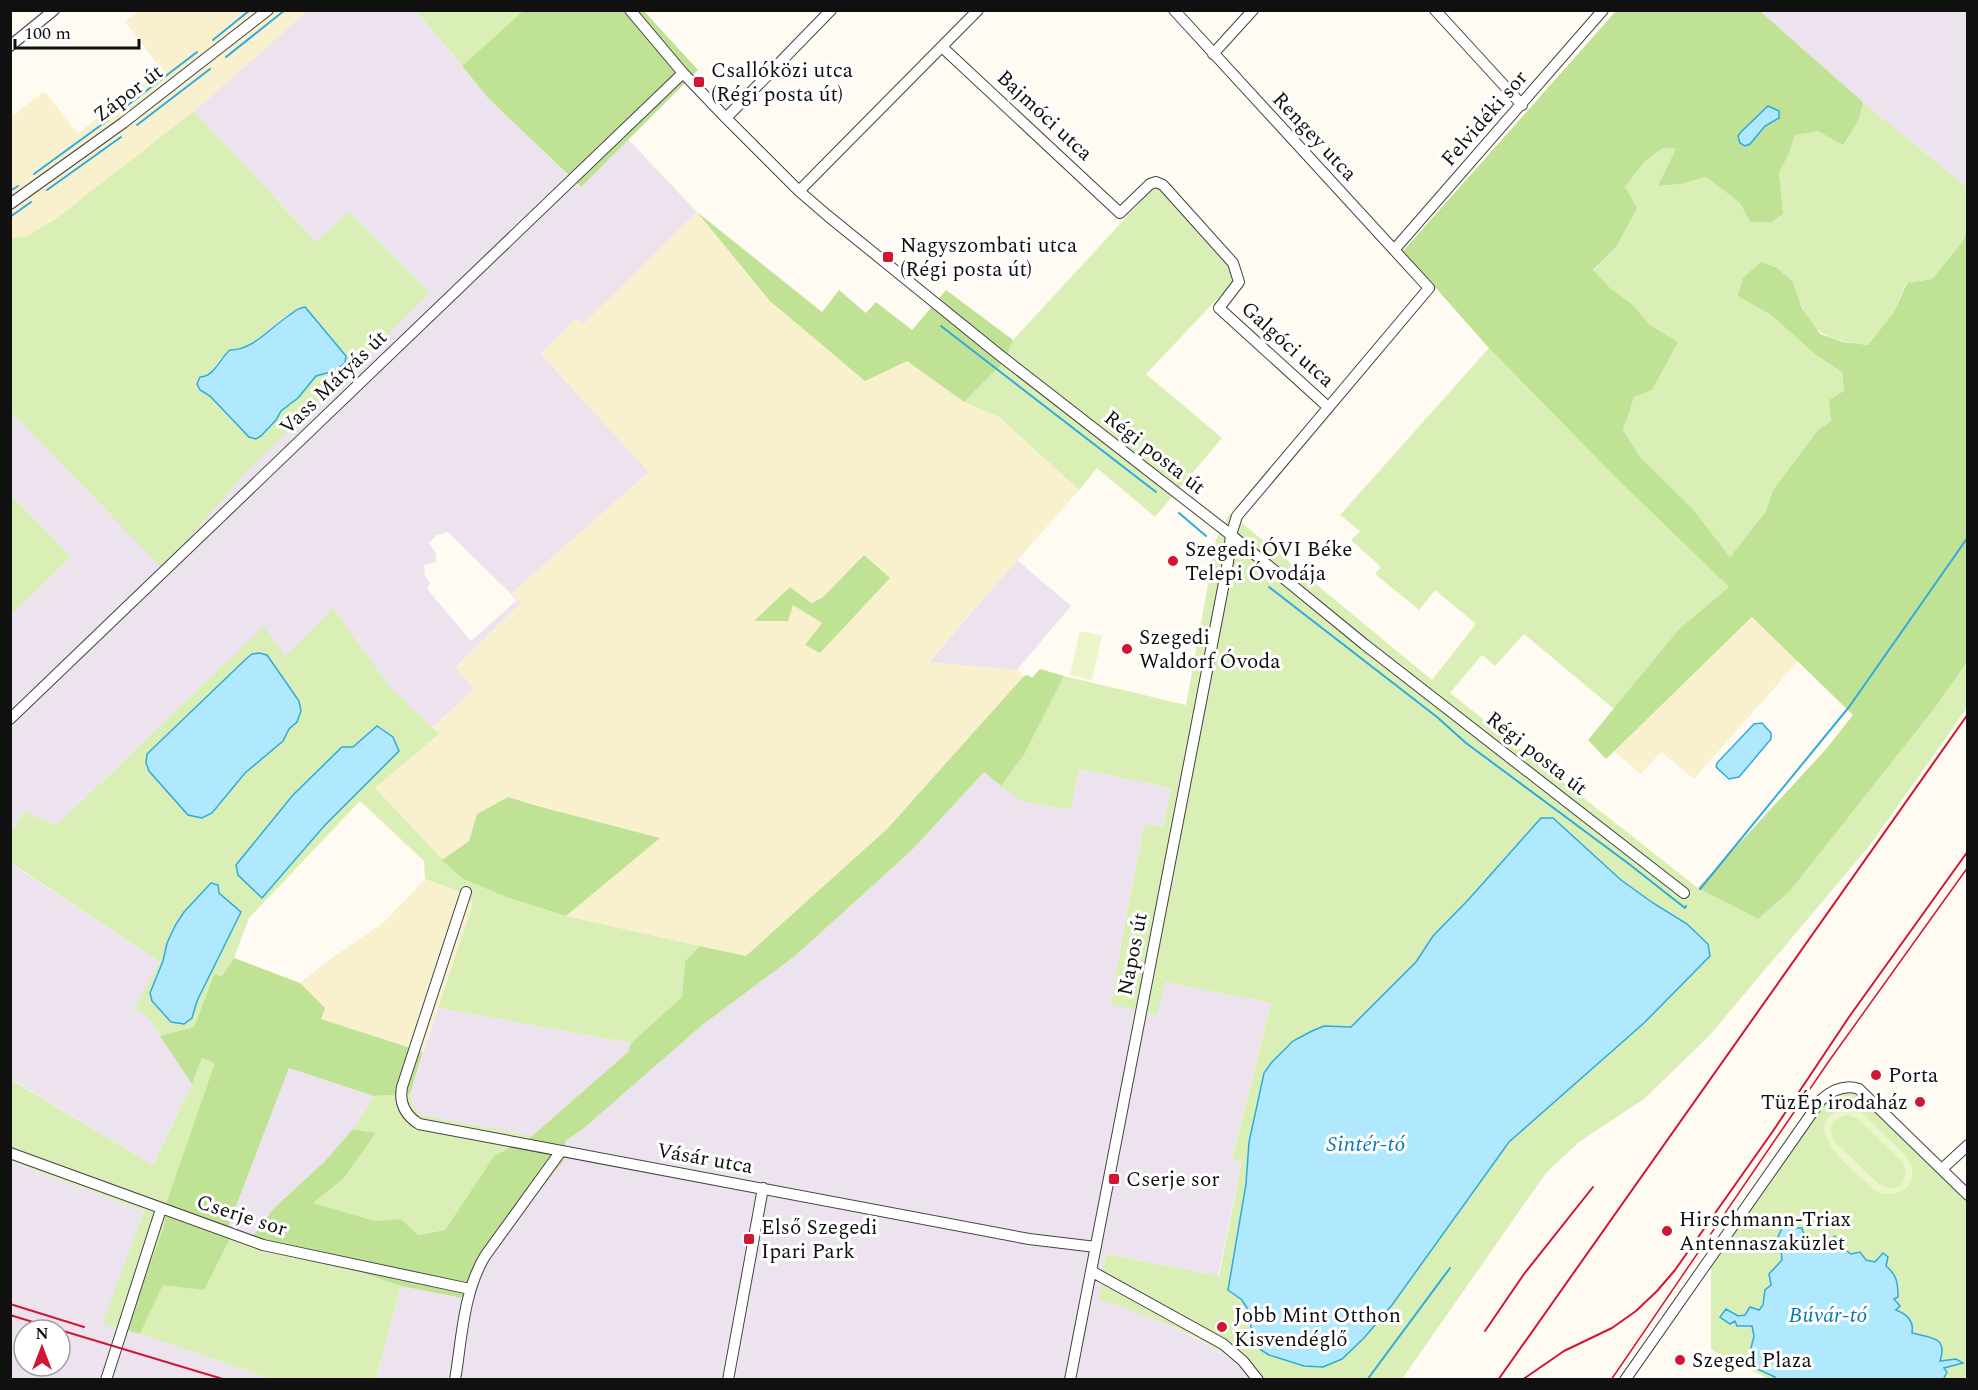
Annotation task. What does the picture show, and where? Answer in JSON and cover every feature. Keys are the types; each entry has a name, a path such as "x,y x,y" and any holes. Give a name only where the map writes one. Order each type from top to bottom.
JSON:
{"street":[{"path":"10,46 54,10"},
{"name":"Zápor út","path":"10,204 123,123 268,10"},
{"name":"Régi posta út","path":"630,10 683,73 726,118 799,191 828,216 997,353 1231,535 1364,644 1684,893"},
{"path":"726,118 831,10"},
{"path":"799,191 978,10"},
{"name":"Rengey utca","path":"1174,10 1429,288"},
{"path":"1213,54 1253,10"},
{"path":"1435,10 1522,105"},
{"name":"Felvidéki sor","path":"1394,250 1603,10"},
{"name":"Bajmóci utca","path":"942,47 1120,213"},
{"name":"Vass Mátyás út","path":"10,718 683,73"},
{"name":"Galgóci utca","path":"1120,213 1150,184 1156,182 1163,185 1233,263 1239,282 1219,308 1328,407"},
{"name":"Napos út","path":"1070,1380 1228,562 1231,535 1237,516 1429,288"},
{"path":"455,1380 470,1289 476,1270 561,1151 424,1125 410,1118 402,1104 402,1087 466,892"},
{"path":"1625,1380 1821,1100 1839,1088 1859,1089 1968,1195"},
{"path":"1941,1169 1968,1145"},
{"name":"Vásár utca","path":"561,1151 1029,1239 1096,1247"},
{"name":"Cserje sor","path":"10,1154 263,1245 470,1289"},
{"path":"728,1380 763,1188"},
{"path":"106,1380 161,1209"},
{"path":"1091,1271 1223,1344 1243,1361 1258,1380"}],"shaded area":[{"path":"140,11 307,11 194,111 54,220 27,236 12,240 10,118 44,91 78,133 162,70 125,21"},
{"path":"307,11 416,11 488,98 580,187 628,139 697,212 583,325 541,354 649,472 512,593 522,602 456,667 474,689 432,728 389,686 333,609 285,658 264,627 57,825 24,812 11,832 11,615 71,557 11,495 11,412 163,568 249,469 316,242 194,111","holes":["448,532 517,600 471,641 427,589 430,583 425,576 424,565 436,562 436,554 429,543 437,535"]},
{"path":"1760,11 1967,11 1967,187 1863,102"},
{"path":"697,212 770,301 907,361 964,402 999,417 1079,490 928,662 1017,670 1024,676 887,829 746,956 566,916 659,838 508,797 477,814 469,841 442,860 375,788 439,734 432,728 474,689 456,668 521,603 512,593 649,472 541,354 575,319 583,324","holes":["864,555 820,653 822,623 793,605 811,603 822,598"]},
{"path":"1017,560 1071,606 1017,670 928,663"},
{"path":"1753,617 1798,661 1694,779 1661,752 1641,774 1613,751"},
{"path":"1079,769 1171,788 1163,827 1144,824 1111,1004 1165,982 1271,1003 1232,1158 1242,1161 1218,1276 1107,1254 1099,1299 1149,1315 1218,1350 1247,1371 1253,1379 376,1380 401,1286 473,1299 478,1277 565,1141 583,1129 701,1026 795,956 912,850 984,772 1021,801 1071,810"},
{"path":"10,863 160,962 149,1018 192,1084 153,1165 11,1079"},
{"path":"425,879 458,891 473,903 423,1052 321,1019 324,1008 300,983 323,964 383,923"},
{"path":"438,1008 631,1043 628,1052 532,1136 420,1115 413,1106 410,1094"},
{"path":"289,1068 374,1096 353,1129 324,1162 273,1209 253,1236 228,1227"},
{"path":"10,1161 144,1211 103,1324 140,1334 271,1379 11,1379"}],"green space":[{"path":"643,10 698,70 581,187 488,98 462,66 523,11"},
{"path":"416,11 523,11 462,66"},
{"path":"1616,11 1760,11 1863,102 1856,125 1843,145 1818,131 1795,135 1789,154 1779,172 1783,214 1771,222 1750,222 1740,203 1706,177 1681,184 1658,186 1676,149 1663,148 1645,161 1625,187 1637,208 1616,247 1593,270 1610,288 1632,304 1650,325 1678,342 1652,390 1634,397 1623,430 1640,457 1693,509 1730,557 1766,511 1773,490 1818,430 1831,421 1829,400 1844,391 1842,372 1816,355 1771,315 1738,296 1743,278 1761,262 1777,268 1793,282 1802,309 1820,334 1843,342 1868,345 1894,312 1907,283 1932,279 1963,241 1967,228 1967,662 1934,709 1790,891 1758,919 1698,888 1827,748 1853,715 1752,617 1606,759 1588,740 1679,629 1729,587 1615,477 1489,348 1403,251"},
{"path":"1863,102 1967,187 1967,228 1963,241 1932,279 1906,283 1894,312 1868,345 1837,340 1817,330 1804,312 1793,282 1739,296 1771,315 1816,355 1842,372 1844,391 1831,421 1818,430 1773,490 1766,511 1730,557 1693,509 1640,457 1623,430 1634,396 1678,342 1650,325 1632,304 1610,288 1593,271 1616,247 1625,187 1645,161 1663,148 1677,149 1659,186 1681,184 1706,177 1740,203 1750,222 1783,214 1779,172 1789,154 1795,135 1818,130 1843,145 1856,125"},
{"path":"194,111 316,242 349,212 430,293 249,469 163,569 11,412 10,239 27,236 54,220","holes":["305,307 346,356 345,363 334,371 316,376 298,398 281,411 276,420 242,431 210,396 200,390 200,377 208,375 223,357 253,343 290,313"]},
{"path":"1156,185 1230,263 1235,280 1146,374 1222,438 1155,517 1097,468 1079,490 999,417 964,402 1005,361 1013,340"},
{"path":"697,212 822,312 839,290 866,313 876,302 912,330 946,290 1013,340 1005,361 964,402 907,361 865,381 770,301"},
{"path":"1489,348 1615,477 1729,587 1679,629 1614,709 1524,634 1495,666 1482,655 1450,693 1698,888 1758,919 1790,891 1934,709 1967,662 1967,708 1870,845 1709,1036 1644,1099 1579,1142 1546,1173 1402,1379 1253,1379 1223,1353 1204,1342 1160,1321 1099,1299 1106,1254 1219,1276 1242,1161 1232,1159 1271,1003 1165,982 1157,1015 1111,1004 1144,824 1163,827 1171,788 1079,769 1071,810 1021,801 1001,786 1024,755 1064,676 1186,705 1216,540 1230,513 1432,680 1476,624 1435,590 1419,610 1375,574 1381,567 1351,540 1360,531 1340,515","holes":["1621,880 1687,924 1541,1113 1509,1142 1392,1305 1364,1338 1342,1359 1304,1366 1269,1355 1261,1350 1251,1329 1251,1313 1242,1300 1249,1142 1264,1073 1293,1041 1324,1026 1351,1027 1416,962 1433,936 1469,899"]},
{"path":"11,495 71,557 11,615"},
{"path":"864,555 890,578 820,653 805,645 822,623 793,605 788,621 754,621 790,587 811,603 822,598"},
{"path":"333,608 389,686 439,734 375,788 463,879 506,897 566,916 700,946 685,961 682,997 631,1043 438,1008 473,903 458,891 425,879 424,861 360,801 249,918 234,958 222,976 214,974 194,1027 160,1036 149,1018 135,1008 160,962 11,863 11,832 24,812 57,825 264,626 285,657","holes":["259,653 297,722 289,729 283,741 245,773 212,813","342,747 353,747 325,825 262,897 236,865 293,795","219,893 241,912 197,1001 192,1018 184,1024 167,1018 150,993 163,961 167,943 184,912"]},
{"path":"1080,631 1102,636 1092,680 1070,675"},
{"path":"1040,669 1064,676 1024,755 1001,786 984,772 912,850 795,956 701,1026 583,1129 565,1141 565,1159 501,1239 478,1277 473,1300 401,1286 253,1236 273,1209 324,1162 353,1129 376,1133 344,1178 313,1203 375,1221 401,1219 418,1235 445,1230 494,1156 532,1136 628,1052 631,1043 682,997 685,961 700,946 746,956 887,829 1024,676 1028,675 1032,678"},
{"path":"508,797 660,838 566,916 506,897 463,879 442,860 469,841 477,814"},
{"path":"234,958 300,983 325,1008 321,1019 423,1052 410,1094 374,1096 289,1068 228,1227 234,1230 204,1290 163,1285 140,1334 126,1330 164,1226 167,1201 215,1063 202,1058 192,1084 160,1036 194,1027 214,974 222,976"},
{"path":"202,1057 216,1062 167,1201 164,1226 126,1330 102,1324 144,1211 11,1161 10,1079 153,1165 192,1084"},
{"path":"1853,1087 1967,1195 1967,1379 1943,1379 1947,1373 1943,1368 1962,1363 1956,1359 1940,1362 1932,1338 1912,1333 1895,1310 1883,1254 1875,1262 1851,1254 1839,1245 1811,1243 1804,1237 1781,1251 1782,1260 1769,1274 1771,1286 1765,1290 1763,1305 1735,1320 1752,1326 1754,1336 1751,1348 1776,1377 1775,1379 1769,1379 1711,1350 1711,1266 1821,1100"},
{"path":"410,1094 413,1106 421,1115 532,1136 494,1156 445,1230 417,1235 401,1219 375,1221 312,1203 344,1178 376,1133 353,1129 374,1096"},
{"path":"1844,1108 1852,1108 1861,1112 1907,1157 1912,1174 1907,1188 1894,1194 1876,1191 1844,1162 1833,1150 1826,1137 1824,1126 1830,1116","holes":["1846,1115 1857,1118 1903,1163 1906,1173 1901,1185 1892,1189 1880,1185 1835,1142 1831,1133 1834,1122"]},
{"path":"234,1230 401,1286 376,1379 271,1379 140,1334 163,1285"}],"water":[{"path":"1768,106 1779,111 1779,118 1765,126 1750,144 1745,146 1740,143 1738,136 1741,132"},
{"path":"305,307 346,356 345,363 334,371 316,376 298,398 281,411 261,436 256,439 249,437 210,396 200,390 197,384 200,377 213,371 230,350 254,342 296,310"},
{"path":"259,653 267,655 299,701 301,711 297,722 289,729 283,741 245,773 212,813 202,818 188,815 149,771 146,763 147,754 247,658"},
{"path":"1762,723 1771,733 1771,739 1739,777 1729,779 1716,767 1717,763 1754,724"},
{"path":"377,726 393,737 399,751 325,825 262,898 238,875 236,865 293,795 342,747 353,747"},
{"name":"Sintér-tó","path":"1541,818 1553,818 1621,880 1687,924 1708,944 1710,956 1644,1023 1509,1142 1392,1305 1364,1338 1342,1359 1323,1367 1304,1366 1269,1355 1261,1350 1251,1329 1250,1313 1242,1300 1228,1290 1246,1184 1249,1142 1264,1073 1293,1041 1324,1026 1351,1027 1416,962 1433,936"},
{"path":"211,883 218,885 219,893 241,912 197,1001 192,1018 184,1024 171,1022 152,1001 150,993 176,924"},
{"name":"Búvár-tó","path":"1791,1223 1795,1228 1802,1228 1807,1240 1811,1243 1819,1244 1835,1236 1839,1245 1851,1254 1860,1252 1866,1260 1875,1262 1883,1253 1888,1257 1886,1266 1895,1276 1897,1283 1898,1297 1894,1299 1900,1306 1896,1310 1909,1319 1912,1333 1932,1338 1940,1343 1942,1353 1940,1361 1956,1359 1963,1363 1944,1368 1947,1372 1943,1380 1775,1379 1755,1368 1751,1348 1754,1336 1752,1326 1737,1326 1735,1321 1730,1324 1720,1317 1726,1309 1738,1316 1745,1315 1750,1307 1759,1310 1763,1305 1765,1290 1771,1285 1769,1274 1782,1260 1781,1251 1775,1243 1784,1224"}],"waterway":[{"path":"213,40 250,10"},
{"path":"226,57 285,10"},
{"path":"124,108 197,52"},
{"path":"137,125 210,69"},
{"path":"34,174 108,120"},
{"path":"47,190 121,137"},
{"path":"10,191 18,186"},
{"path":"10,217 31,202"},
{"path":"941,326 1156,492"},
{"path":"1179,513 1206,536"},
{"path":"1700,889 1849,707 1968,537"},
{"path":"1269,587 1437,717 1466,743 1685,908 1686,906"},
{"path":"1367,1380 1450,1268"}],"tram line":[{"path":"1611,1380 1829,1061 1968,867"}],"railway":[{"path":"1498,1380 1968,714"},
{"path":"1522,1380 1564,1351 1612,1328 1636,1311 1675,1270 1773,1131 1849,1017 1968,851"},
{"path":"1485,1331 1524,1274 1593,1187"},
{"path":"10,1304 84,1327"},
{"path":"10,1315 20,1318"},
{"path":"72,1334 226,1380"}],"place":[{"name":"Csallóközi utca (Régi posta út)","path":"699,82"},
{"name":"Nagyszombati utca (Régi posta út)","path":"888,257"},
{"name":"Szegedi ÓVI Béke Telepi Óvodája","path":"1173,561"},
{"name":"Szegedi Waldorf Óvoda","path":"1127,649"},
{"name":"Porta","path":"1876,1075"},
{"name":"TüzÉp irodaház","path":"1920,1102"},
{"name":"Cserje sor","path":"1114,1179"},
{"name":"Hirschmann-Triax Antennaszaküzlet","path":"1667,1231"},
{"name":"Első Szegedi Ipari Park","path":"749,1239"},
{"name":"Jobb Mint Otthon Kisvendéglő","path":"1222,1327"},
{"name":"Szeged Plaza","path":"1680,1360"}]}
